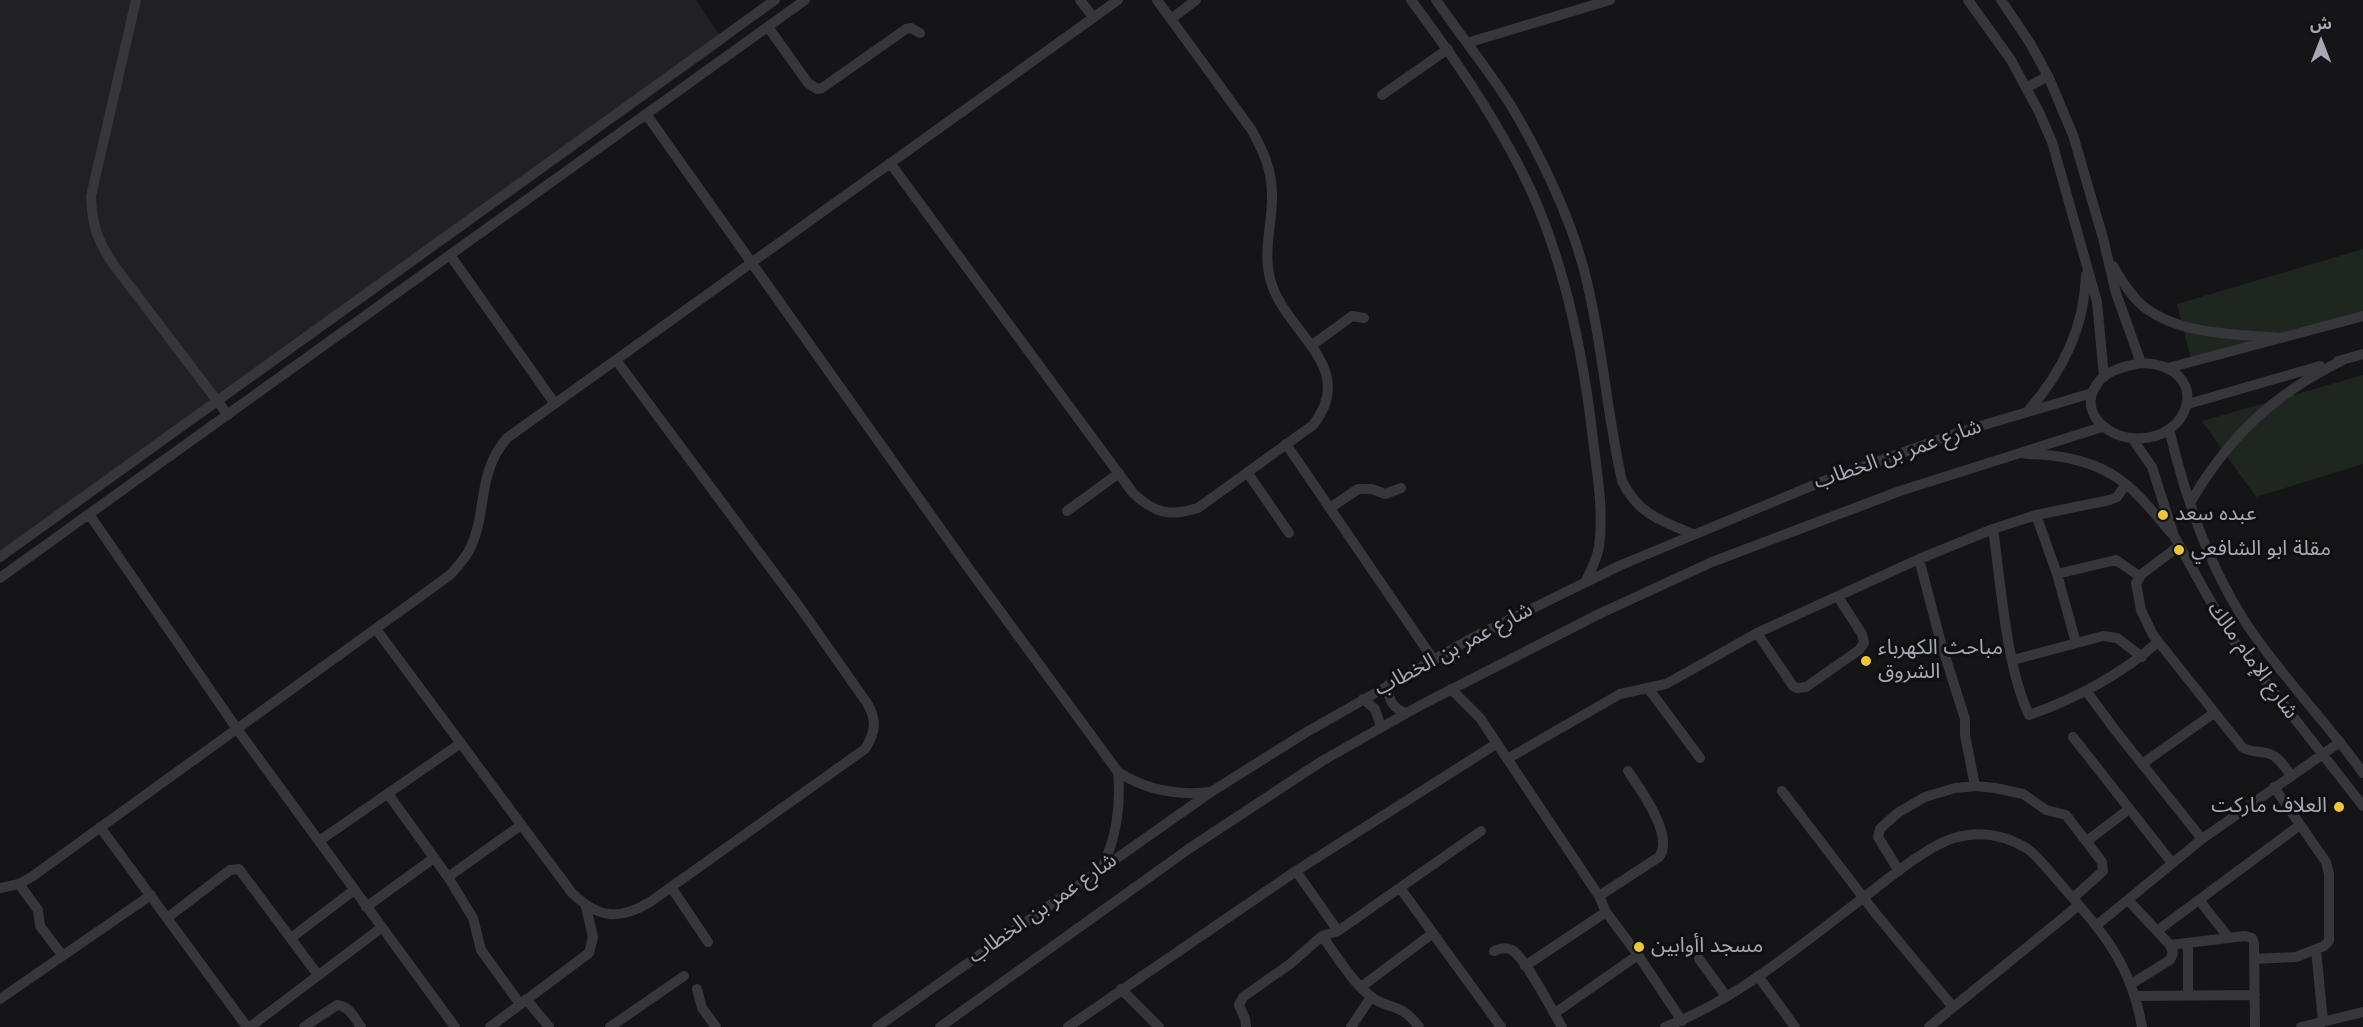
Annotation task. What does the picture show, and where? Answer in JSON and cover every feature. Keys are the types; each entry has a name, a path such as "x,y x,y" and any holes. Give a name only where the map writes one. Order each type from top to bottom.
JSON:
{"street":[{"path":"136,0 91,196 92,220 100,244 113,264 228,415"},
{"path":"0,557 775,0"},
{"path":"0,578 805,0"},
{"path":"1080,0 1093,18"},
{"path":"0,888 19,884 450,575 461,563 475,534 486,477 497,450 507,438 1118,0"},
{"path":"890,163 1133,493 1146,505 1162,512 1180,513 1197,508 1313,425 1323,413 1328,399 1329,383 1326,369 1279,299 1269,274 1267,247 1273,196 1269,171 1261,146 1157,0"},
{"path":"1171,19 1196,0"},
{"path":"1411,0 1448,49 1502,135 1528,185 1557,260 1578,341 1587,387 1597,479 1599,549 1586,581"},
{"path":"1436,0 1510,104 1569,224 1582,265 1604,364 1616,454 1622,481 1629,496 1640,508 1656,519 1693,534"},
{"path":"1467,43 1610,0"},
{"path":"1969,0 2011,60 2053,144 2097,302 2104,377"},
{"path":"2001,0 2030,43 2048,76 2073,135 2112,264 2126,287 2144,307 2168,320 2196,328 2282,338"},
{"path":"768,27 808,83 817,88 822,87 906,28 920,33"},
{"path":"1382,95 1448,49"},
{"path":"2026,87 2048,76"},
{"path":"646,114 967,567 1118,772 1162,791 1186,794 1210,792"},
{"path":"1528,185 1547,176"},
{"path":"2103,238 2116,293 2141,363"},
{"path":"450,255 555,404"},
{"path":"2028,411 2046,391 2061,368 2072,344 2084,301 2086,265"},
{"path":"1311,346 1352,316 1364,318"},
{"path":"2168,368 2363,316"},
{"path":"2188,404 2363,354"},
{"path":"376,629 572,893 586,907 602,913 619,915 636,911 865,749 872,738 875,726 873,714 867,703 801,609 616,360"},
{"path":"2190,503 2223,452 2243,429 2290,390 2343,360"},
{"path":"2141,363 2168,368 2186,383 2188,404 2182,417 2169,429 2151,437 2132,438 2116,435 2102,427 2091,408 2092,393 2104,377 2128,365 2141,363"},
{"name":"شارع عمر بن الخطاب","path":"880,1026 1210,792 1433,659 1586,581 1693,534 1881,459 2028,411 2092,393"},
{"name":"شارع عمر بن الخطاب","path":"940,1027 1190,848 1289,782 1381,727 1451,690 1599,614 1712,562 1850,508 2102,427"},
{"name":"شارع الإمام مالك","path":"2169,429 2190,503 2212,560 2251,631 2363,773"},
{"name":"شارع الإمام مالك","path":"2132,438 2152,467 2177,541 2230,636 2363,807"},
{"path":"1286,444 1433,659"},
{"path":"2017,454 2045,454 2096,467 2127,484 2177,541 2139,576 2136,582 2138,601 2148,627 2242,747 2251,752 2262,752 2274,756 2291,775"},
{"path":"1247,472 1289,533"},
{"path":"1067,511 1119,474"},
{"path":"1507,759 1620,694 1666,684 1756,633 1919,559 1993,529 2036,515 2110,500 2117,497 2127,484"},
{"path":"1330,508 1358,489 1372,489 1385,494 1401,488"},
{"path":"89,514 237,729 455,1027"},
{"path":"2036,515 2057,574 2076,643"},
{"path":"1993,529 2013,660 2029,715 2087,692 2142,657 2158,642"},
{"path":"1919,559 1941,643 1965,719 1965,735 1975,786"},
{"path":"2057,574 2116,560 2139,576"},
{"path":"1756,633 1793,686 1806,687 1859,650 1864,643 1862,634 1838,597"},
{"path":"2013,660 2110,636 2123,641 2142,657"},
{"path":"1388,685 1388,696 1392,705 1399,711 1407,713"},
{"path":"1648,688 1700,758"},
{"path":"1451,690 1480,718 1599,896 1606,912 1682,1021"},
{"path":"2087,692 2202,839"},
{"path":"1363,699 1375,709 1381,727"},
{"path":"2142,764 2214,713"},
{"path":"2073,737 2172,863"},
{"path":"2097,925 2202,839 2340,742"},
{"path":"319,841 460,743"},
{"path":"1068,1027 1296,871 1496,744"},
{"path":"1599,896 1659,857 1663,850 1656,814 1628,771"},
{"path":"1102,868 1112,846 1118,816 1118,772"},
{"path":"1899,871 1881,844 1878,837 1880,829 1899,812 1925,797 1955,788 1975,786 2023,794 2046,810 2066,815 2102,861 2104,868 2076,901 1929,1027"},
{"path":"2254,959 2290,958 2327,944 2331,937 2329,874 2324,857 2274,787"},
{"path":"1782,791 1953,1007"},
{"path":"388,794 448,877 473,918 481,950 523,1002 549,1027"},
{"path":"2087,841 2129,809"},
{"path":"448,877 521,825"},
{"path":"2157,931 2300,825"},
{"path":"100,827 249,1027 381,928"},
{"path":"1246,1027 1239,1005 1243,997 1290,964 1322,936 1338,931 1481,831"},
{"path":"1665,1027 1682,1021 1758,976 1899,871 1938,845 1968,834 2000,836 2028,849 2076,901 2111,944 2131,984 2142,1027"},
{"path":"366,907 434,858"},
{"path":"167,918 230,870 239,869 318,975"},
{"path":"1296,871 1338,931"},
{"path":"19,884 38,910 40,926 62,955"},
{"path":"671,887 708,942"},
{"path":"1400,888 1502,1027"},
{"path":"291,938 354,890"},
{"path":"0,999 151,895"},
{"path":"2127,900 2170,945 2173,953 2170,960 2131,984"},
{"path":"2199,900 2229,938"},
{"path":"490,1027 589,953 593,937 586,907"},
{"path":"1525,966 1606,912"},
{"path":"1361,987 1433,933"},
{"path":"1322,936 1371,997 1406,1012 1419,1027"},
{"path":"2170,945 2248,936 2252,938 2255,1027"},
{"path":"2188,943 2188,996"},
{"path":"1494,951 1499,948 1511,949 1525,966 1562,1027"},
{"path":"2316,949 2323,1022"},
{"path":"1555,1013 1638,955"},
{"path":"1699,959 1726,996"},
{"path":"610,1027 684,976"},
{"path":"1758,976 1795,1027"},
{"path":"697,989 702,1008 716,1027"},
{"path":"1121,989 1159,1027"},
{"path":"2135,996 2255,994"},
{"path":"1351,1027 1371,997"},
{"path":"304,1027 336,1005 344,1006 349,1010 361,1027"},
{"path":"2301,1027 2323,1022 2345,1022 2363,1012"}],"shaded area":[{"path":"0,0 696,0 725,43 0,563"},
{"path":"2363,249 2363,312 2192,363 2177,304"},
{"path":"2363,375 2363,464 2256,497 2202,421"}],"place":[{"name":"عبده سعد","path":"2163,515"},
{"name":"مقلة ابو الشافعي","path":"2179,550"},
{"name":"مباحث الكهرباء الشروق","path":"1866,661"},
{"name":"العلاف ماركت","path":"2339,807"},
{"name":"مسجد اأوابين","path":"1639,947"}]}
